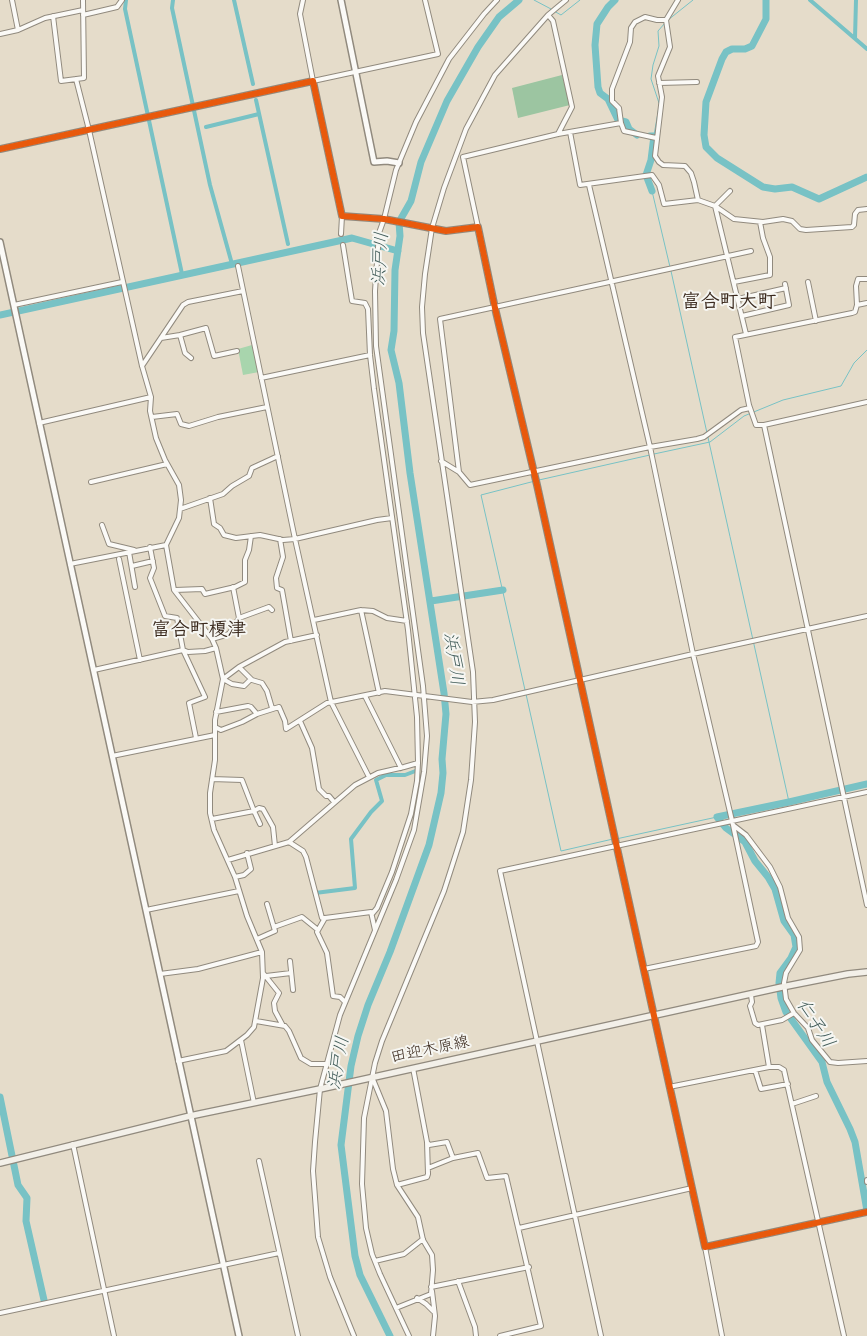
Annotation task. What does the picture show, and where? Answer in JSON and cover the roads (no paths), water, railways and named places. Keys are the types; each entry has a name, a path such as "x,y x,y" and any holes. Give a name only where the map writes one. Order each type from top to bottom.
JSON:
{"main road":[{"name":"田迎木原線","path":"0,1163 190,1116 783,987 867,972"}],"street":[{"path":"12,0 18,30"},
{"path":"53,16 61,81 84,78 83,0"},
{"path":"83,15 117,7 122,0"},
{"path":"304,0 300,14 342,216 341,234"},
{"path":"341,0 374,162 399,163"},
{"path":"0,150 438,54 425,0"},
{"path":"354,1336 330,1278 318,1237 314,1171 321,1089 326,1064 345,1003 406,854 419,808 427,736 424,697 376,346 374,320 379,233 399,163 416,122 449,59 497,0"},
{"path":"410,1336 375,1261 366,1228 362,1184 364,1118 375,1062 382,1041 444,891 463,832 473,760 475,702 473,672 427,365 422,307 426,258 432,228 444,188 466,129 495,75 548,15 566,0"},
{"path":"678,0 666,20 670,47 658,76 662,97 655,156 663,165 684,166 691,174 698,200"},
{"path":"0,34 18,30 53,16 83,10"},
{"path":"548,15 553,21 572,107 558,134"},
{"path":"656,138 624,131 619,108 612,101 612,89 630,42 631,28 635,22 645,16 657,20 666,20"},
{"path":"76,79 90,130 125,292 151,397 150,411 158,444 179,485 180,508 175,528 166,545 174,590 212,639 216,648 222,679 216,712 215,760 210,794 214,830 235,877 247,916 262,952 264,974 254,1027 226,1051 178,1062"},
{"path":"659,83 697,82"},
{"path":"621,123 558,134 463,157 495,308 537,485 644,969 705,1247 722,1336"},
{"path":"570,132 580,185 652,175 658,185 664,204 698,200 715,206 734,219 760,222 787,219 800,229 806,230 854,226 855,214 858,210 867,209"},
{"path":"589,185 650,449 693,654 758,942 756,946 644,969"},
{"path":"715,206 730,191"},
{"path":"715,206 746,334"},
{"path":"342,216 384,219 450,232 478,226"},
{"path":"734,282 770,275 770,257 763,238 760,222"},
{"path":"0,242 239,1336"},
{"path":"343,244 352,301 365,303 368,309 370,355 416,696 417,781 404,835 382,896 372,914"},
{"path":"459,472 440,319 751,251"},
{"path":"238,266 331,702 369,777"},
{"path":"867,279 858,279 855,312 735,337 750,408 756,425 764,425 867,402"},
{"path":"808,282 816,321"},
{"path":"14,306 123,283"},
{"path":"738,298 785,286 790,305 742,316"},
{"path":"142,366 183,305 188,302 243,291"},
{"path":"857,305 867,303"},
{"path":"161,338 206,328 214,356 236,351"},
{"path":"180,335 185,353 191,358"},
{"path":"261,378 370,355"},
{"path":"39,423 151,397"},
{"path":"152,417 177,414 182,424 189,426 218,417 267,407"},
{"path":"441,461 459,472 470,484 534,473 698,439 704,437 741,410 750,408"},
{"path":"764,425 867,905"},
{"path":"180,508 223,494 249,476 252,468 278,456"},
{"path":"91,482 167,464"},
{"path":"210,498 214,524 220,528 224,535 236,538 260,535 280,539 295,539 392,518"},
{"path":"102,525 110,544 136,550"},
{"path":"174,590 202,589 205,594 245,582 244,560 249,550 251,536"},
{"path":"280,539 283,556 276,578 277,588 282,590 291,641"},
{"path":"70,564 166,545"},
{"path":"150,547 154,568 150,578 165,616 177,618 183,650 205,697 189,703 196,738"},
{"path":"129,552 135,588"},
{"path":"119,559 140,660"},
{"path":"132,566 153,561"},
{"path":"212,639 229,634 238,618 233,587"},
{"path":"238,618 269,607 272,610"},
{"path":"314,620 361,610 373,611 386,618 407,620"},
{"path":"361,610 379,693"},
{"path":"279,708 286,728 300,721 320,706 331,702 379,693 396,692 475,702 867,616"},
{"path":"222,679 268,650 291,641 317,635"},
{"path":"94,670 183,650 188,652 205,651 216,648"},
{"path":"239,667 251,679 262,683 272,708 279,708"},
{"path":"222,679 232,684 244,686 251,679"},
{"path":"365,696 401,768"},
{"path":"216,712 248,706 252,707 257,714"},
{"path":"215,727 221,730 257,714 279,708"},
{"path":"300,721 312,748 319,789 334,802"},
{"path":"112,756 215,735"},
{"path":"228,860 289,842 355,784 378,773 418,763"},
{"path":"212,778 242,780 260,824"},
{"path":"601,1336 500,871 867,792"},
{"path":"212,820 254,812 259,808 263,809 273,827 275,846"},
{"path":"732,821 746,835 770,868 780,887 788,918 799,937 800,950 786,973 783,987 786,999 794,1013 808,1028 812,1040 830,1062 867,1061"},
{"path":"289,842 303,851 306,857 322,918 371,912 372,914"},
{"path":"235,877 244,875 251,869 247,854"},
{"path":"146,910 239,891"},
{"path":"257,939 275,931 267,904"},
{"path":"372,914 375,930"},
{"path":"274,927 302,917 318,930"},
{"path":"325,918 317,932 328,953 333,996 340,997 345,1003"},
{"path":"160,974 198,969 262,952"},
{"path":"290,961 293,990"},
{"path":"264,974 292,973"},
{"path":"264,974 279,993 274,1004 275,1010 282,1024 289,1031 300,1058 312,1064 326,1064"},
{"path":"751,994 752,1002 750,1006 755,1023 758,1025 782,1020 794,1013"},
{"path":"256,1021 282,1024"},
{"path":"762,1025 769,1067"},
{"path":"241,1040 254,1103"},
{"path":"669,1087 769,1067 782,1068 787,1077 844,1336"},
{"path":"397,1185 428,1177 427,1142 413,1068"},
{"path":"755,1070 761,1089 788,1084"},
{"path":"372,1077 386,1111 393,1170 397,1185 418,1217 423,1239 432,1255 431,1294 396,1308"},
{"path":"792,1104 816,1096"},
{"path":"427,1142 429,1144 447,1142 453,1158"},
{"path":"73,1144 114,1336"},
{"path":"428,1168 453,1158 478,1153 487,1178 506,1176 529,1267 541,1326 500,1336"},
{"path":"259,1161 298,1336"},
{"path":"519,1228 692,1188"},
{"path":"705,1247 867,1212"},
{"path":"375,1261 404,1254 423,1239"},
{"path":"0,1313 279,1253"},
{"path":"431,1287 529,1267"},
{"path":"458,1282 475,1327 476,1336"},
{"path":"431,1287 434,1336"},
{"path":"417,1298 432,1310 434,1316"}],"waterway":[{"path":"126,0 125,9 182,274"},
{"path":"173,0 172,8 210,185 232,264"},
{"path":"234,0 253,84"},
{"name":"浜戸川","path":"390,1336 360,1275 355,1256 341,1145 351,1066 358,1036 429,845 441,793 446,714 410,473 399,383 391,350 394,331 395,270 400,236 399,222 411,201 421,162 447,101 478,47 499,17 519,0"},
{"path":"534,0 551,9"},
{"path":"554,11 561,15 580,0"},
{"name":"仁子川","path":"615,0 597,24 595,45 598,87 600,93 608,99 618,120 626,122 629,129 637,135"},
{"path":"668,20 693,0"},
{"path":"766,0 766,19 752,46 745,49 732,49 726,52 722,59 706,102 704,135 706,147 717,158 763,187 775,189 792,187 819,199 867,177"},
{"path":"810,0 867,49"},
{"path":"855,38 856,0"},
{"path":"659,103 651,79 659,46 658,31 665,23"},
{"path":"256,100 288,244"},
{"path":"654,135 659,107"},
{"path":"206,127 259,114"},
{"name":"仁子川","path":"650,136 654,136 651,160 646,175 652,191"},
{"path":"652,191 670,267"},
{"path":"0,315 352,238 398,251"},
{"path":"671,271 789,802"},
{"path":"654,454 710,442 744,416 783,400 841,386 854,363 867,350"},
{"path":"539,480 650,455"},
{"path":"525,690 481,495 535,481"},
{"path":"431,601 503,590"},
{"path":"526,694 561,851 613,839"},
{"path":"315,893 355,888 351,839 371,812 382,801 376,780 386,775 405,775 418,770"},
{"name":"仁子川","path":"867,784 717,817 726,828 745,842 755,861 768,877 775,889 784,921 794,935 796,947 791,958 780,973 781,998 786,1012 822,1062 827,1082 850,1129 855,1142 867,1211"},
{"path":"616,839 717,817"},
{"path":"0,1097 18,1185 27,1198 26,1221 44,1300"}],"district":[{"name":"富合町大町","path":"729,302"},
{"name":"富合町榎津","path":"199,630"}]}
